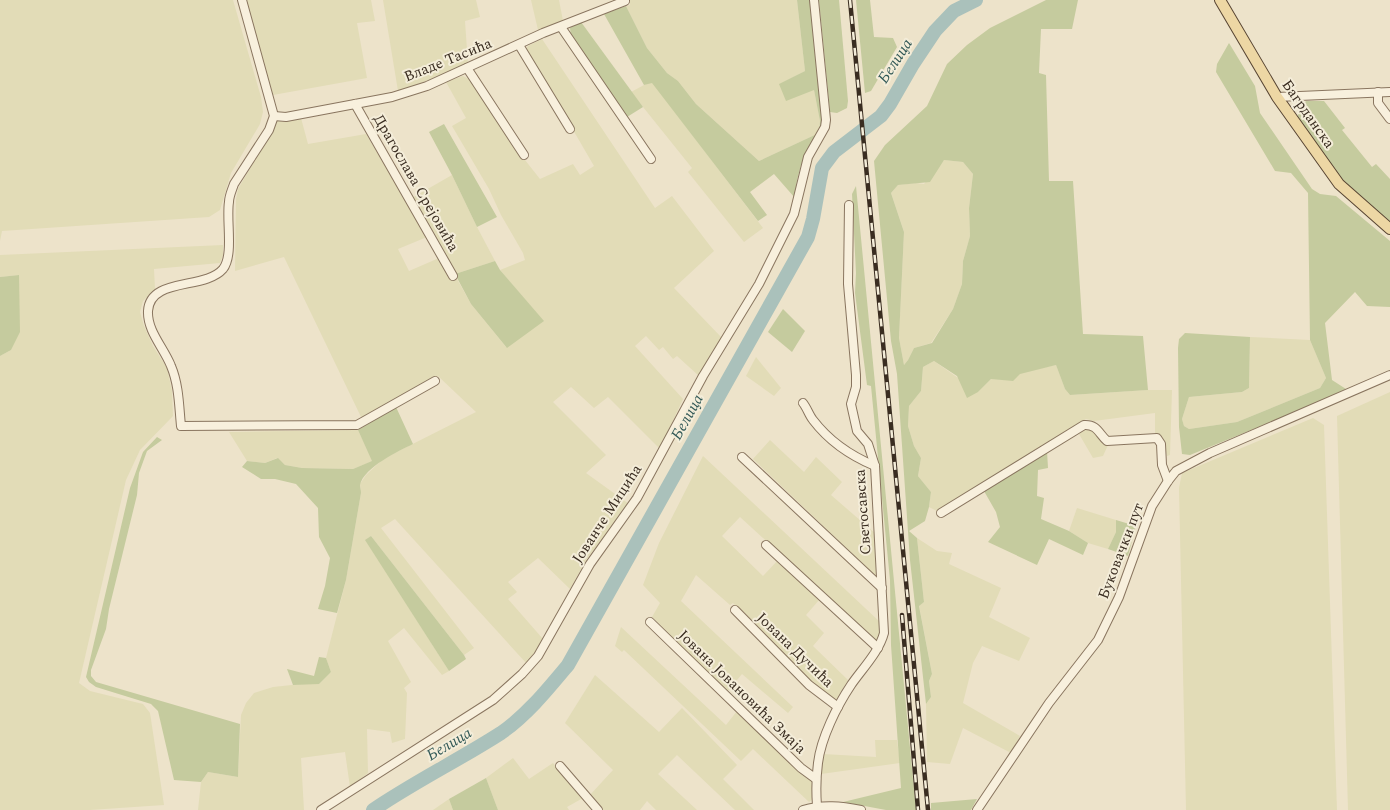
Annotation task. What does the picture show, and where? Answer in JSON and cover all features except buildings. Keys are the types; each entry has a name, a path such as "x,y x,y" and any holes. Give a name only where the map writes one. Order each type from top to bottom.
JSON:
{"main road":[{"name":"Багрданска","path":"1220,0 1277,97 1339,184 1390,229"}],"street":[{"path":"242,0 274,116 269,130 230,193 228,203 228,259 223,269 206,280 158,293 150,302 148,310 150,325 166,354 176,384 181,426 357,425 435,380"},
{"name":"Јованче Мицића","path":"321,810 492,700 522,674 538,656 590,564 637,498 703,376 759,284 794,214 808,157 825,127 826,120 814,0"},
{"name":"Владе Тасића","path":"274,116 286,117 355,104 427,86 543,33 625,1"},
{"path":"562,27 652,159"},
{"path":"519,45 570,129"},
{"path":"467,68 524,155"},
{"path":"1378,92 1377,99 1380,106 1390,119"},
{"path":"1277,97 1390,92"},
{"name":"Драгослава Срејовића","path":"355,104 453,276"},
{"name":"Светосавска","path":"817,806 816,779 823,743 838,707 878,648 884,633 875,466 868,444 857,431 850,404 856,388 856,375 848,284 849,205"},
{"name":"Буковачки пут","path":"976,810 1049,703 1098,640 1119,597 1152,506 1176,472 1210,453 1390,375"},
{"path":"803,403 813,421 843,450 875,466"},
{"path":"941,513 1084,425 1090,424 1095,426 1107,441 1157,438 1161,444 1162,465 1168,481"},
{"path":"742,457 882,588"},
{"path":"766,545 878,648"},
{"name":"Јована Дучића","path":"735,610 809,684 838,707"},
{"name":"Јована Јовановића Змаја","path":"650,622 801,768 816,779"},
{"path":"560,766 598,810"},
{"path":"803,810 817,806 843,806 861,810"}],"shaded area":[{"path":"0,0 233,0 261,97 263,112 260,124 231,173 220,210 209,217 2,231 0,241"},
{"path":"245,0 371,0 375,21 357,23 367,78 273,95"},
{"path":"383,0 476,0 480,17 465,21 468,64 398,91"},
{"path":"531,0 559,0 563,21 538,30"},
{"path":"629,0 797,0 805,71 780,84 814,90 820,121 819,133 759,161 696,104 678,81 667,73 647,48 626,6 630,5"},
{"path":"542,39 655,208 672,196 714,251 674,288 722,338 699,376 677,356 673,359 663,347 659,350 646,336 635,346 683,399 660,449 608,397 594,408 571,387 553,402 606,455 586,473 629,504 586,560 570,589 538,558 508,582 517,592 508,599 543,639 527,664 395,519 381,528 474,648 464,655 371,536 366,540 449,671 442,675 404,628 388,641 411,682 404,688 407,693 405,739 392,743 390,732 367,729 368,773 350,787 345,752 301,758 304,810 198,810 201,782 208,772 238,777 241,715 246,703 254,693 273,687 319,684 331,672 326,658 346,580 361,493 360,484 366,475 383,459 476,412 438,376 362,419 284,257 235,271 236,199 238,189 276,120 284,122 301,118 308,144 366,134 427,237 398,249 409,271 439,258 451,280 457,279 471,304 506,347 543,321 500,270 525,260 523,253 501,215 489,189 452,126 466,118 446,82 463,76 476,86 510,141 540,179 573,164 580,175 594,166 526,49"},
{"path":"652,82 763,228 744,242 688,172 692,168 631,92"},
{"path":"944,160 963,162 973,174 969,208 970,236 963,261 962,284 953,309 931,343 914,348 904,365 899,338 904,232 891,193 898,185 924,184"},
{"path":"452,175 495,261 455,274 412,198"},
{"path":"223,245 223,255 220,263 154,269 155,289 143,301 140,312 144,326 153,346 167,368 172,391 173,416 140,450 126,480 79,683 90,691 143,704 150,713 164,805 90,810 0,810 0,356 11,350 19,275 0,277 0,255"},
{"path":"1250,337 1310,340 1326,378 1320,388 1237,422 1189,429 1184,426 1182,419 1189,397 1242,392 1249,388"},
{"path":"756,357 781,388 774,396 746,376"},
{"path":"934,361 978,392 991,379 1056,365 1065,389 1070,395 1172,390 1170,455 1167,456 1165,448 1155,435 1155,413 1094,421 1086,419 937,511 929,507 931,492 918,476 921,458 914,446 908,426 909,406 921,391 923,367"},
{"path":"1390,392 1390,810 1348,810 1337,416"},
{"path":"1313,418 1324,425 1337,810 1186,810 1179,488 1182,473"},
{"path":"1090,427 1108,445 1103,456 1093,458 1079,434"},
{"path":"358,430 373,461 353,469 302,468 285,465 277,458 265,463 247,461 229,432"},
{"path":"770,440 804,472 816,457 842,482 831,495 876,534 879,579 753,459"},
{"path":"703,456 881,623 880,635 876,641 740,517 722,536 763,576 778,560 820,599 806,615 824,633 813,646 848,680 837,699 830,698 812,683 733,603 730,605 696,575 681,601 793,707 788,713 742,674 727,692 652,617 660,603 643,585 659,543"},
{"path":"1077,508 1116,520 1116,532 1108,549 1088,543 1069,531"},
{"path":"917,538 937,551 952,553 949,564 1001,588 989,617 1030,638 1019,661 982,646 973,663 963,703 1020,736 1011,753 963,728 950,764 927,762 926,704 931,697 929,681 932,674 919,605 924,602"},
{"path":"621,627 726,725 737,711 813,783 813,799 809,802 753,749 741,761 624,650 622,652 615,646"},
{"path":"595,675 659,732 682,708 737,765 723,779 754,810 735,810 677,755 658,774 697,810 656,810 647,801 640,810 603,810 590,795 613,770 565,723"},
{"path":"875,740 897,740 900,763 821,774 823,754 876,757"},
{"path":"513,758 529,779 553,763 583,798 567,807 569,810 498,810 486,778"},
{"path":"449,799 453,810 433,810"}],"green space":[{"path":"797,0 810,0 823,126 801,165 795,198 774,174 750,192 767,215 758,221 652,83 644,85 604,14 626,6 647,48 667,73 678,81 696,104 759,161 819,133 820,121 814,90 786,101 779,84 805,71"},
{"path":"819,0 839,0 848,101 847,108 837,113 830,112"},
{"path":"856,0 870,0 874,37 893,38 897,47 871,91 865,93"},
{"path":"1046,0 1078,0 1072,29 1041,29 1039,73 1046,75 1049,181 1073,181 1083,334 1143,336 1148,390 1070,395 1065,389 1056,365 1020,374 1013,381 991,379 978,392 967,398 957,376 934,361 923,367 921,391 909,406 908,426 914,446 921,458 918,476 931,492 925,521 909,531 917,538 924,602 919,606 932,674 929,681 931,697 926,704 910,560 897,374 891,341 874,161 885,145 927,106 947,64 967,45 990,28","holes":["944,160 963,162 973,174 969,208 970,236 963,261 962,284 953,309 932,343 914,348 904,365 899,338 904,232 891,193 898,185 930,182"]},
{"path":"581,22 643,107 627,117 571,36 570,28"},
{"path":"1229,43 1255,86 1260,113 1312,189 1320,194 1336,196 1390,241 1390,307 1367,306 1355,292 1325,323 1332,380 1346,389 1303,409 1190,455 1182,454 1179,427 1178,348 1179,339 1185,333 1250,337 1249,388 1242,392 1189,397 1182,419 1184,426 1189,429 1237,422 1320,388 1326,378 1310,340 1308,193 1291,173 1275,171 1216,72 1217,64"},
{"path":"1306,101 1324,101 1345,128 1342,130 1372,167 1376,164 1390,179 1390,224 1343,182 1298,117 1298,113"},
{"path":"444,124 497,217 477,227 429,132"},
{"path":"856,186 916,810 886,810 843,802 901,788 891,645 890,580 871,386 867,385 855,293 856,273 852,194"},
{"path":"495,261 500,270 544,321 507,348 471,304 455,274"},
{"path":"19,275 20,332 11,350 0,356 0,277"},
{"path":"783,309 805,331 792,352 768,332"},
{"path":"396,407 413,444 383,460 363,478 360,485 361,493 346,580 337,613 318,609 325,586 330,558 319,537 318,508 296,484 275,479 261,479 242,467 247,461 265,463 278,458 285,465 302,468 353,469 372,461 358,430"},
{"path":"157,437 162,440 147,451 139,473 137,495 109,609 106,629 91,670 91,676 96,682 240,724 238,777 208,772 201,782 174,780 158,711 151,704 96,687 86,677 130,488 143,452"},
{"path":"1047,451 1048,468 1038,470 1037,496 1044,498 1041,519 1069,531 1088,543 1083,555 1049,539 1037,565 988,542 1000,527 996,512 984,491"},
{"path":"1116,520 1136,526 1128,556 1108,549 1116,532"},
{"path":"371,536 464,655 466,659 449,671 365,540"},
{"path":"319,657 326,658 331,672 319,684 293,685 287,669 314,676"},
{"path":"486,778 498,810 453,810 449,799"},
{"path":"977,799 971,810 931,810 931,803"}],"waterway":[{"name":"Белица","path":"373,810 511,726 545,692 568,665 808,237 822,168 834,152 881,116 935,31 954,11 976,0"}],"railway":[{"path":"850,0 928,810"},
{"path":"902,615 918,810"}]}
